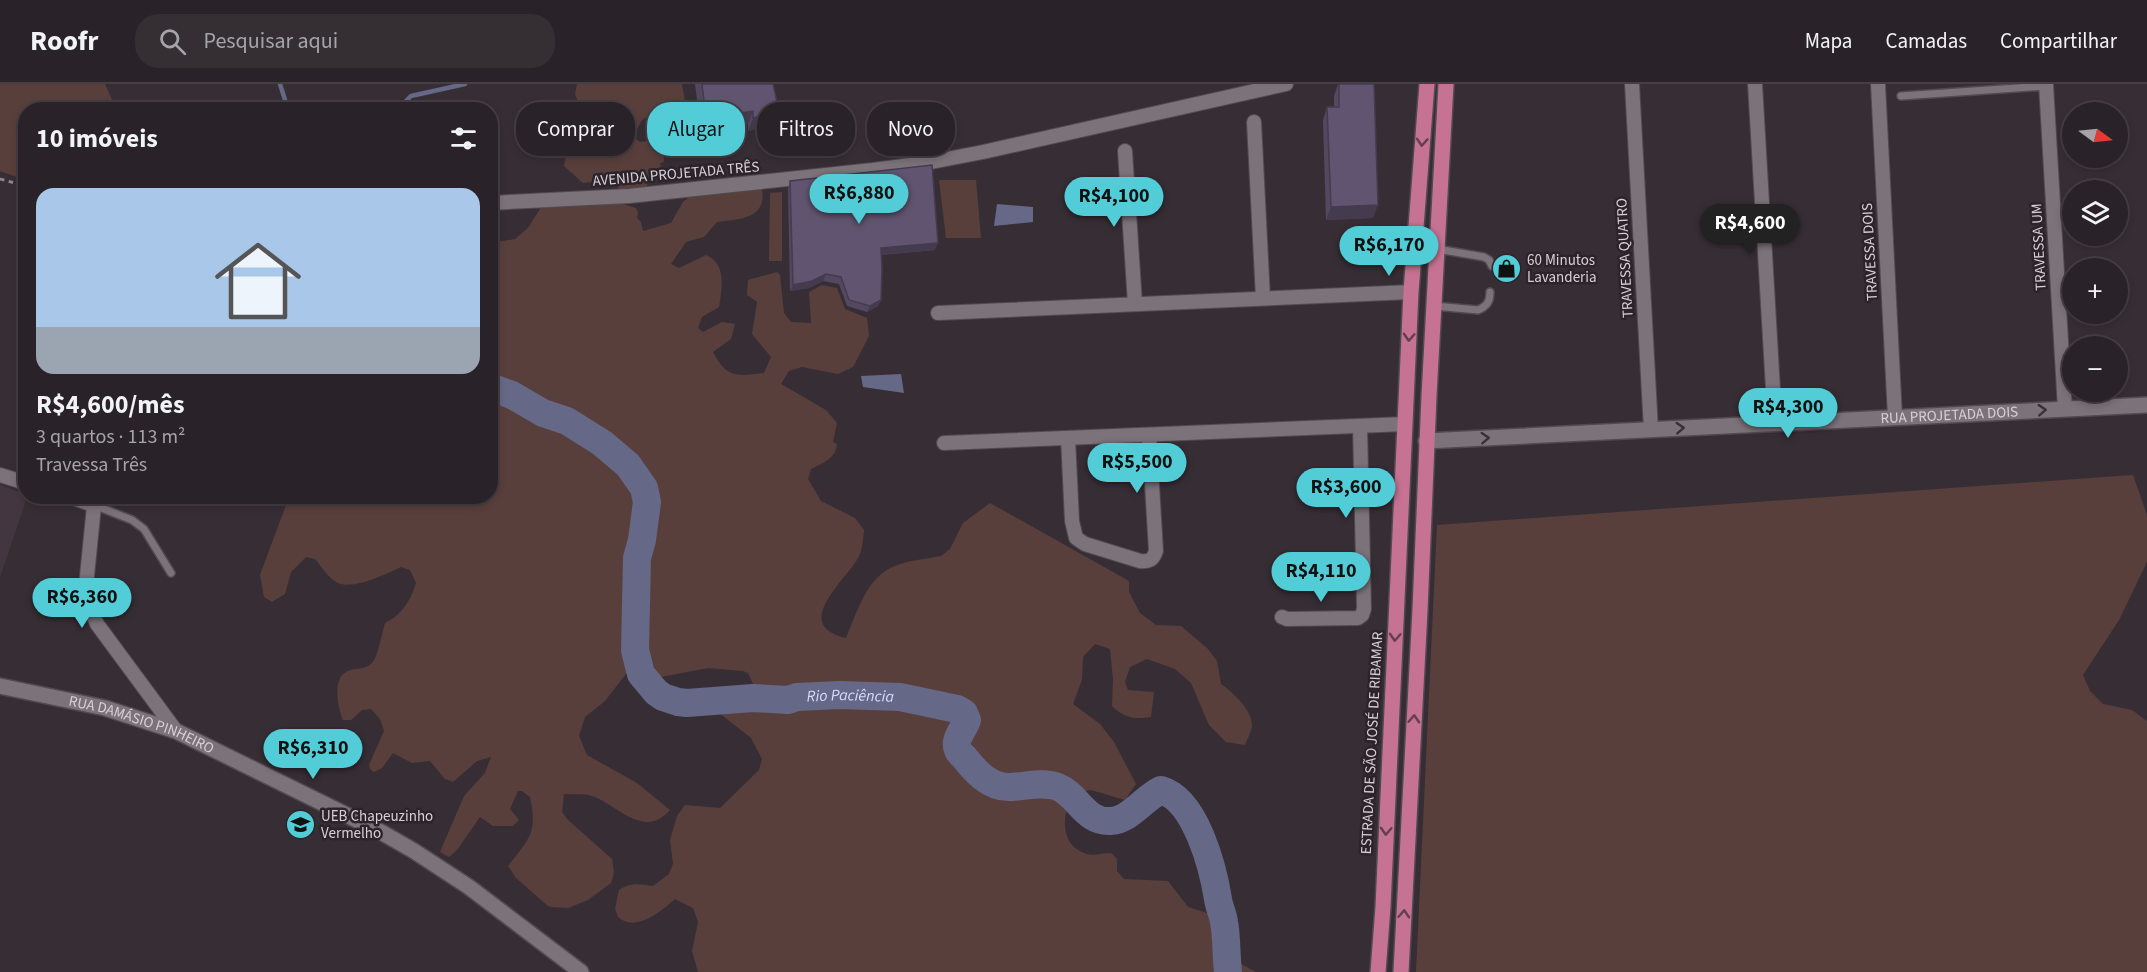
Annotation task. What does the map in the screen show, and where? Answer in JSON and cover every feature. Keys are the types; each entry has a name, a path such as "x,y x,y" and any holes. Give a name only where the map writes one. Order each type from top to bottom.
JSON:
{"main road":[{"name":"ESTRADA DE SÃO JOSÉ DE RIBAMAR","path":"1378,972 1383,907 1411,292 1427,84"},
{"path":"1401,972 1420,610 1426,441 1446,84"}],"street":[{"name":"AVENIDA PROJETADA TRÊS","path":"498,203 630,196 873,171 983,152 1286,84"},
{"name":"TRAVESSA QUATRO","path":"1632,84 1651,430"},
{"path":"1755,84 1775,423"},
{"name":"TRAVESSA DOIS","path":"1878,84 1895,417"},
{"name":"TRAVESSA UM","path":"2046,85 2065,409"},
{"path":"1254,122 1263,298"},
{"path":"1125,151 1135,304"},
{"path":"938,313 1411,292"},
{"name":"RUA PROJETADA DOIS","path":"1426,441 2147,405"},
{"path":"944,444 1405,424"},
{"path":"1282,617 1287,619 1358,618 1362,615 1364,597 1360,426"},
{"path":"1068,438 1072,521 1076,538 1085,544 1148,562 1154,558 1156,551 1149,435"},
{"path":"0,475 18,481"},
{"path":"94,504 86,586 91,610 97,624 177,730"},
{"name":"RUA DAMÁSIO PINHEIRO","path":"0,686 105,708 177,730 381,832 414,851 469,887 581,972"}],"lane":[{"path":"1901,96 2046,85"},
{"path":"1437,249 1484,256 1490,260 1492,266"},
{"path":"1434,306 1478,310 1485,307 1490,300 1490,292"},
{"path":"100,504 132,520 144,529 171,573"}],"path":[{"path":"0,179 18,184"}],"shaded area":[{"path":"0,84 105,84 113,102 18,102 18,177 0,171"},
{"path":"577,84 682,84 685,102 647,102 647,117 642,120 635,132 635,102 578,102 575,94"},
{"path":"635,138 640,142 647,141 647,156 664,156 664,162 660,163 661,169 649,182 638,200 620,195 618,185 610,180 583,183 564,166 566,156 635,156"},
{"path":"939,180 976,180 981,238 946,238"},
{"path":"761,184 763,196 757,211 744,218 717,222 704,237 686,242 671,264 679,268 706,255 717,264 722,277 719,307 702,317 698,328 703,332 722,322 735,324 731,339 713,352 728,371 740,375 764,373 771,357 752,334 757,302 747,295 748,280 777,272 780,275 784,313 791,322 811,323 809,292 822,285 837,288 845,309 867,318 869,336 853,367 838,374 802,367 789,371 781,384 826,410 837,423 833,442 837,444 834,453 828,460 811,469 808,479 821,501 855,518 864,530 860,555 826,601 822,613 823,623 830,632 846,638 864,597 877,578 885,571 900,564 941,556 950,549 963,523 990,503 1129,581 1129,592 1140,613 1156,625 1181,626 1208,649 1217,661 1221,684 1246,708 1252,727 1245,745 1226,742 1209,725 1191,683 1175,669 1147,659 1130,667 1125,682 1128,690 1154,692 1151,717 1135,718 1120,713 1112,706 1113,679 1110,649 1095,644 1083,657 1082,680 1073,704 1100,724 1114,742 1136,784 1125,800 1091,790 1072,794 1066,811 1067,837 1078,850 1087,854 1111,853 1117,859 1117,871 1124,879 1168,881 1188,907 1216,916 1224,930 1226,956 1256,972 698,972 692,951 698,922 693,908 675,899 648,918 632,923 618,917 615,909 619,890 623,887 639,884 653,886 669,874 673,864 670,840 677,816 685,805 720,808 759,770 762,759 751,738 714,709 754,686 748,673 743,671 708,668 661,677 642,669 629,670 605,701 585,717 579,736 587,755 637,783 670,810 650,822 641,821 631,818 592,796 564,794 562,812 612,859 614,873 611,883 588,900 568,908 548,906 516,878 508,866 526,842 532,828 530,797 522,791 518,791 510,809 519,820 513,826 493,826 480,817 457,850 449,857 440,852 464,796 485,773 491,757 477,761 453,782 445,779 430,761 412,763 393,753 382,768 374,772 370,769 369,765 384,731 380,719 371,709 362,710 351,720 343,720 338,701 339,681 346,672 366,667 372,663 385,623 405,607 416,583 410,570 401,567 361,583 345,585 331,578 315,559 306,557 291,572 285,594 272,602 264,597 260,575 286,504 498,504 498,242 515,239 528,228 550,193 574,194 590,206 613,201 636,208 637,218 641,222 643,231 671,223 683,202 697,190"},
{"path":"782,192 782,261 769,261 770,193"},
{"path":"2133,475 2147,515 2147,562 2119,620 2083,675 2090,691 2103,704 2132,710 2147,721 2147,972 1416,972 1437,525"},
{"path":"0,485 18,491 18,504 25,504 0,577"}],"water":[{"path":"997,204 1033,207 1033,222 994,226"},
{"path":"901,374 904,393 863,387 861,376"}],"building":[{"path":"702,84 773,84 777,102 757,102 757,117 753,118 753,111 745,112 745,102 704,102"},
{"path":"1339,84 1374,84 1378,205 1331,207 1327,107 1339,107"},
{"path":"932,165 938,243 881,248 881,300 870,306 849,300 841,277 826,274 812,281 793,285 790,181"}],"waterway":[{"name":"Rio Paciência","path":"280,84 286,102"},
{"path":"405,102 411,96 465,84"},
{"name":"Rio Paciência","path":"498,390 512,395 543,413 567,421 602,443 628,465 644,488 647,502 637,558 635,650 641,674 656,692 663,697 687,703 753,698 788,700 797,697 840,695 900,697 957,709 964,713 967,720 958,738 958,751 978,773 995,784 1008,787 1052,785 1065,791 1095,818 1111,821 1131,813 1161,790 1173,796 1184,807 1201,837 1212,870 1223,919 1228,972"}],"place":[{"name":"60 Minutos Lavanderia","path":"1506,269"},
{"name":"UEB Chapeuzinho Vermelho","path":"300,825"}]}
